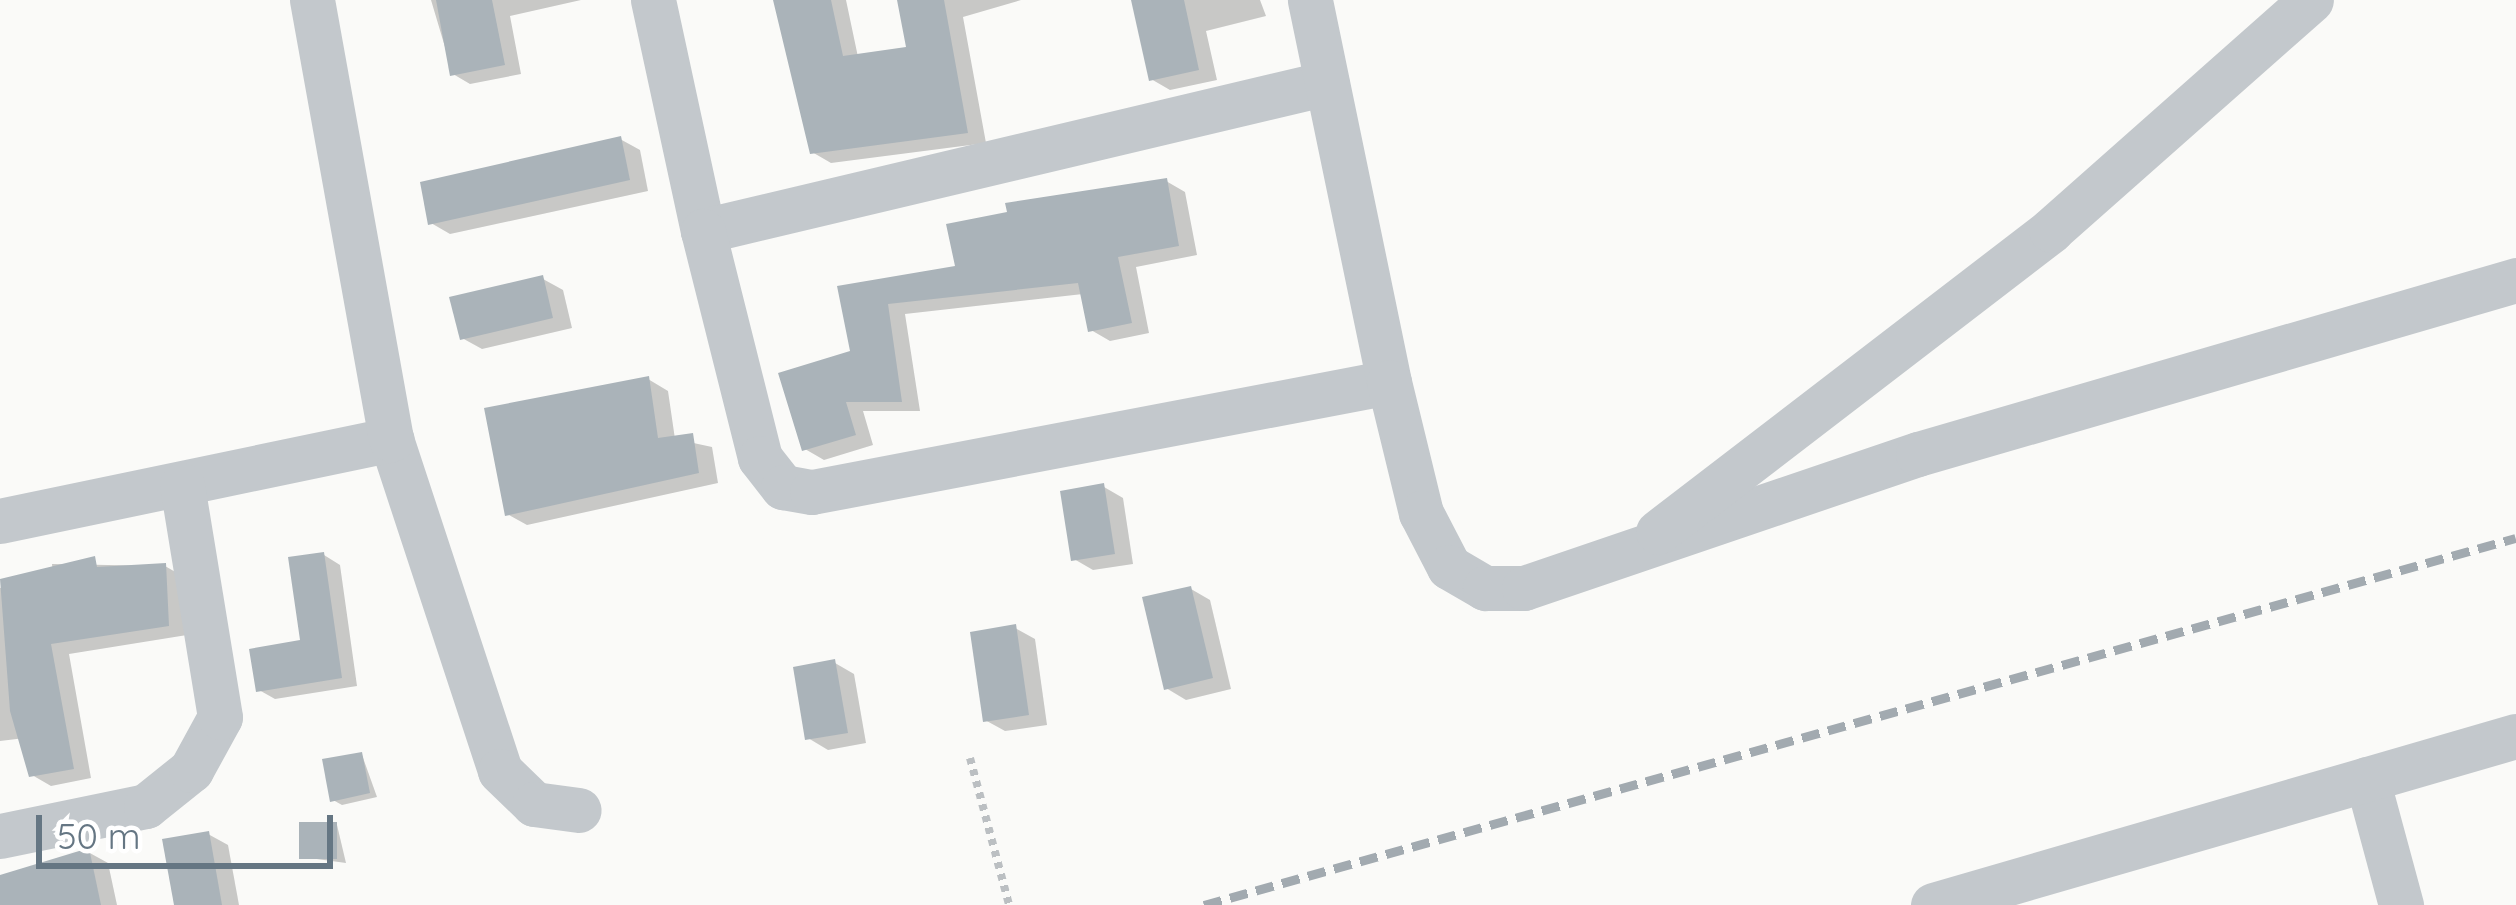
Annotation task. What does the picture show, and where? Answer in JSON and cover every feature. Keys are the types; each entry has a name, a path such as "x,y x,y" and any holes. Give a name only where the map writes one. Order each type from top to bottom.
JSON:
{"street":[{"path":"312,0 391,439 500,771 534,804 579,809"},
{"path":"652,0 760,458 783,488 812,492 1389,382"},
{"path":"1310,0 1421,513 1449,567 1485,588 1524,588 1622,559 1939,447 2516,280"},
{"path":"1622,559 2051,230 2312,0"},
{"path":"703,231 1327,83"},
{"path":"0,521 391,439"},
{"path":"0,836 146,806 191,770 220,717 182,485"},
{"path":"1933,905 2516,736"},
{"path":"2367,778 2401,905"}],"path":[{"path":"970,758 1010,905"}],"building":[{"path":"436,0 492,0 505,65 450,76"},
{"path":"773,0 831,0 843,56 906,47 897,0 944,0 968,133 810,154"},
{"path":"1131,0 1184,0 1199,70 1149,81"},
{"path":"621,136 630,180 428,225 420,182"},
{"path":"1167,178 1179,246 1118,257 1132,323 1088,332 1078,283 888,304 902,402 846,402 856,435 802,451 778,373 850,351 837,286 955,266 946,224 1007,212 1005,203"},
{"path":"543,275 553,318 460,340 449,297"},
{"path":"649,376 658,438 693,433 699,473 505,516 484,408"},
{"path":"1104,483 1115,554 1071,561 1060,491"},
{"path":"324,552 342,678 256,692 249,649 300,640 288,557"},
{"path":"95,556 97,567 166,563 169,626 51,644 74,769 29,777 10,711 0,579"},
{"path":"1191,586 1213,678 1164,690 1142,597"},
{"path":"1016,624 1029,715 983,722 970,632"},
{"path":"835,659 848,733 805,740 793,667"},
{"path":"362,752 370,793 330,802 322,759"},
{"path":"299,822 337,822 337,859 299,859"},
{"path":"209,831 222,905 174,905 162,839"},
{"path":"89,848 101,905 0,905 0,875"}],"railway":[{"path":"1204,905 2516,538"}]}
